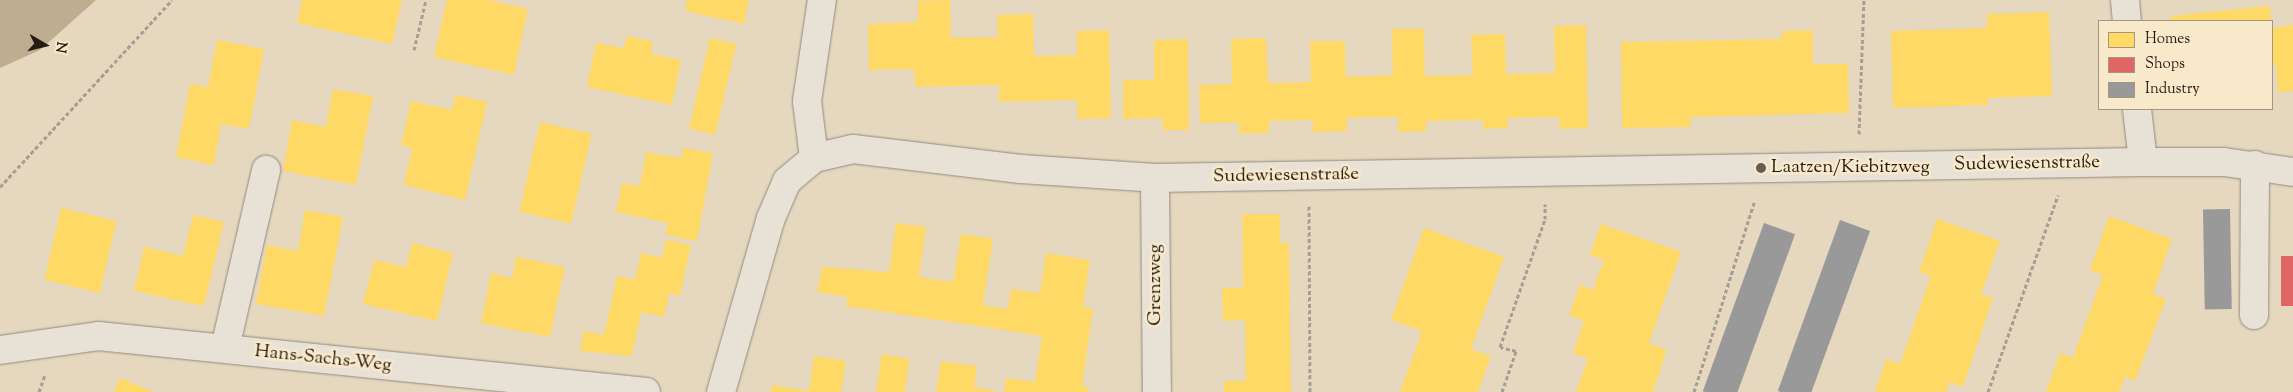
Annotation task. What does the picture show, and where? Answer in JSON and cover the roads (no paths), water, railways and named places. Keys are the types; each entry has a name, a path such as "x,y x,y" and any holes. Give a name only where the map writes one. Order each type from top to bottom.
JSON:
{"street":[{"path":"721,392 771,218 787,181 814,158 808,101 822,0"},
{"path":"2125,0 2127,20"},
{"path":"2137,110 2144,162"},
{"name":"Sudewiesenstraße","path":"814,158 853,149 1021,169 1155,178 1545,170 2144,162 2255,165 2293,172"},
{"path":"2254,314 2255,165"},
{"path":"225,348 266,170"},
{"name":"Grenzweg","path":"1155,178 1157,392"},
{"name":"Hans-Sachs-Weg","path":"0,350 98,336 646,392"}],"place":[{"name":"Laatzen/Kiebitzweg","path":"1761,168"}]}
